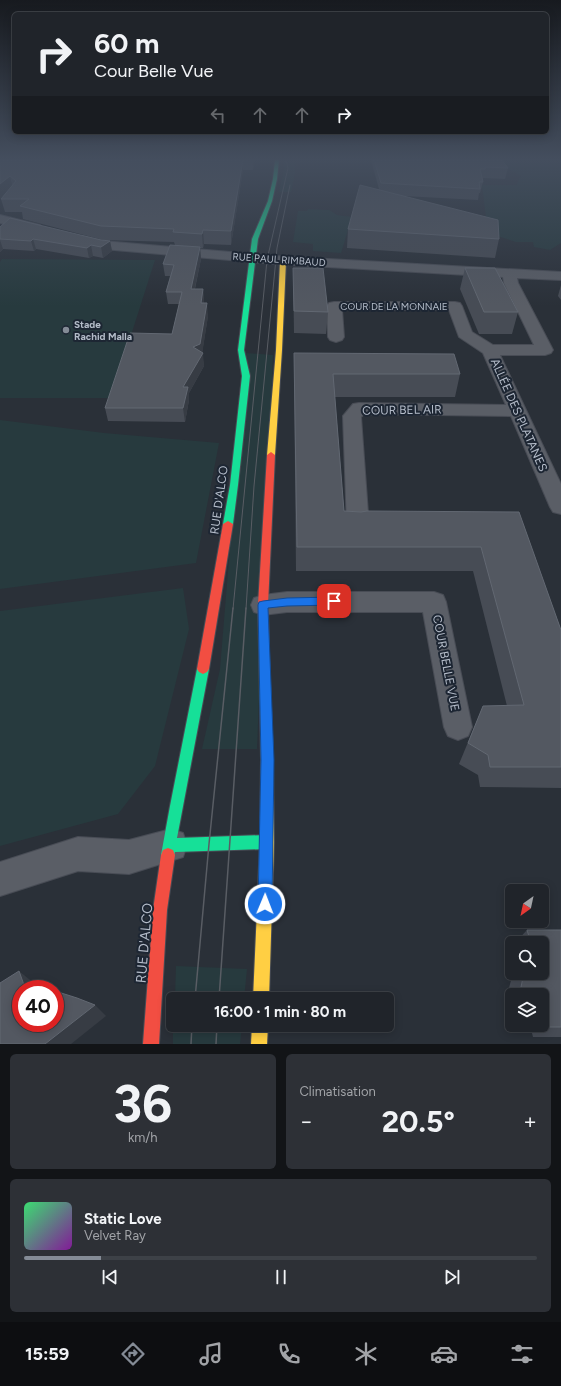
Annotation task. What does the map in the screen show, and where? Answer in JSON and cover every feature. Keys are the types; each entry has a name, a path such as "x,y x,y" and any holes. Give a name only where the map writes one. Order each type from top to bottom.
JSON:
{"street":[{"name":"RUE D'ALCO","path":"151,1044 160,910 178,799 211,630 234,486 246,376 241,350 255,239 262,226 266,209"},
{"path":"0,219 45,230"},
{"name":"RUE PAUL RIMBAUD","path":"67,236 103,245 253,259 561,276"},
{"path":"261,992 267,842 268,760 263,605 283,261"},
{"path":"490,350 545,350 511,283 510,274"},
{"name":"COUR DE LA MONNAIE","path":"336,337 334,306 455,306 465,334"},
{"name":"ALLÉE DES PLATANES","path":"465,334 490,350 561,507"},
{"name":"COUR BEL AIR","path":"358,527 352,416 359,408 517,411"},
{"name":"COUR BELLE VUE","path":"263,605 287,602 434,602 458,727"},
{"path":"0,879 78,854 129,857 171,845 267,842"},
{"path":"259,1044 260,1032"}],"green space":[{"path":"308,209 329,210 337,215 352,217 341,253 313,251 313,244 293,242 298,211 307,211"},
{"path":"485,209 561,209 561,243 550,250 534,247 533,242 516,242 488,233"},
{"name":"Stade Rachid Malla","path":"2,259 155,260 111,398 0,398 0,262"},
{"path":"246,353 273,355 257,749 202,749 220,669"},
{"path":"0,420 104,433 219,443 196,563 0,589"},
{"path":"183,588 189,629 155,766 118,814 0,846 0,611"},
{"path":"176,966 247,969 245,992 175,992"},
{"path":"173,1032 241,1032 240,1044 173,1044"}],"building":[{"path":"31,209 235,209 231,231 203,230 202,234 173,232 174,229 101,226"},
{"path":"354,209 454,209 498,220 499,239 348,229"},
{"path":"10,218 110,241 101,247 91,245 87,248 33,239 31,241 0,239 0,227"},
{"path":"170,245 200,247 191,289 203,289 201,303 207,303 200,344 193,347 203,353 183,387 188,387 183,408 105,408 130,333 172,334 182,292 166,292 174,265 163,264"},
{"path":"293,268 323,268 328,312 294,311"},
{"path":"465,268 495,268 518,312 484,312"},
{"path":"294,353 454,354 460,374 333,374 344,511 519,512 561,630 561,767 490,767 488,755 468,743 483,706 524,705 481,547 297,547"},
{"path":"527,930 561,930 561,1027 549,1027 549,988 521,987 522,980 549,980 549,936 529,936"},
{"path":"19,971 22,980 12,980 12,1032 60,1032 45,1044 0,1044 0,983"},
{"path":"64,994 95,1005 64,1029"}],"tram line":[{"path":"233,609 267,260 279,209"},
{"path":"246,609 254,486 277,248 285,209"},
{"path":"196,992 233,608"},
{"path":"219,992 246,608"},
{"path":"191,1044 192,1032"},
{"path":"216,1044 217,1032"}],"traffic: fast":[{"path":"228,524 234,485 246,376 241,350 255,239 267,209"},
{"path":"168,855 203,669"},
{"path":"171,845 267,842"}],"traffic: slow":[{"path":"271,455 279,350 283,261"},
{"path":"261,992 267,842 267,760 264,651"},
{"path":"259,1044 260,1032"}],"traffic: jam":[{"path":"264,651 263,605 271,455"},
{"path":"203,669 228,524"},
{"path":"151,1044 160,910 168,855"}],"place":[{"name":"Stade Rachid Malla","path":"66,330"}],"route":[{"path":"265,904 268,760 263,605 287,602 334,601"}]}
